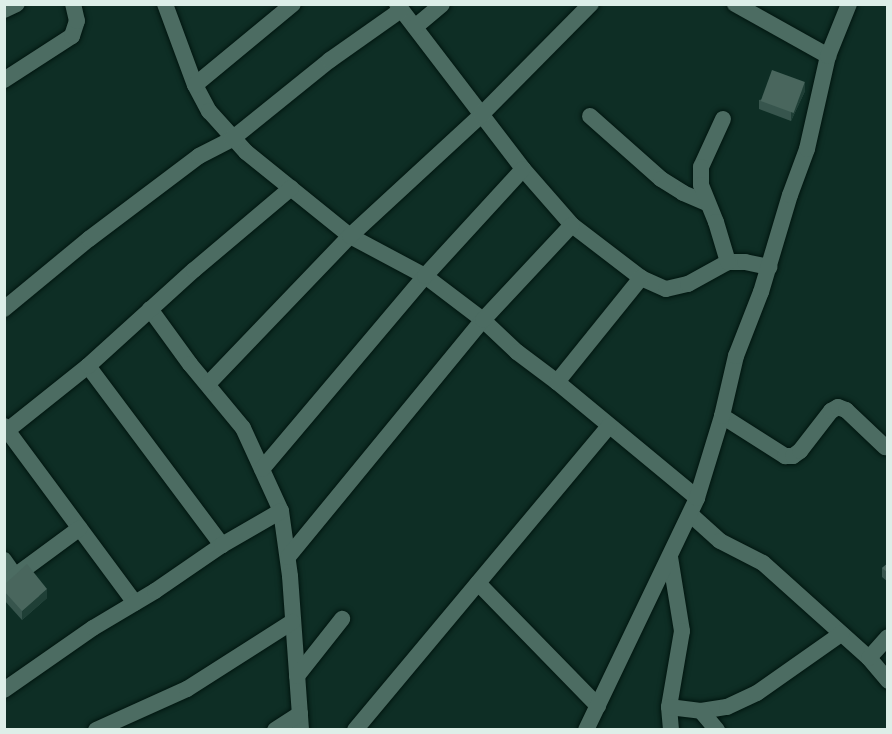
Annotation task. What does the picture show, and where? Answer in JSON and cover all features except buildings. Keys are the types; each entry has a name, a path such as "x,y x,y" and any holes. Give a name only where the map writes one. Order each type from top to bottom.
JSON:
{"street":[{"path":"4,10 17,4"},
{"path":"4,80 72,36 77,21 73,4"},
{"path":"165,4 195,85 209,111 232,139 350,236 425,276 483,320 517,352 557,382 697,498"},
{"path":"195,85 293,4"},
{"path":"415,27 442,4"},
{"path":"208,384 350,236 481,116 591,4"},
{"path":"735,4 828,56"},
{"path":"586,729 697,498 722,416 736,356 769,267 790,195 807,149 828,56 849,4"},
{"path":"4,309 88,238 200,156 232,139 399,7 523,169 572,225 641,278 666,289 688,284 728,262 744,262 769,267"},
{"path":"590,116 661,179 683,193 707,203"},
{"path":"723,119 701,167 701,185 716,222 728,262"},
{"path":"262,469 425,276 523,169"},
{"path":"135,603 6,430 88,366 150,309 291,188"},
{"path":"288,557 483,320 572,225"},
{"path":"557,382 641,278"},
{"path":"150,309 243,428 281,511 288,557 300,722 275,729"},
{"path":"88,366 222,545"},
{"path":"722,416 785,456 794,456 800,452 831,411 838,407 846,410 885,447"},
{"path":"355,729 609,426"},
{"path":"4,690 93,628 222,545 281,511"},
{"path":"690,514 720,541 763,563 868,658 888,681"},
{"path":"4,560 10,580 80,528"},
{"path":"670,557 682,631 669,707 671,729"},
{"path":"478,583 598,706"},
{"path":"297,676 342,619"},
{"path":"99,729 187,688 292,622"},
{"path":"669,707 701,711 727,707 757,693 841,634"},
{"path":"868,658 888,637"},
{"path":"701,711 717,729"}]}
